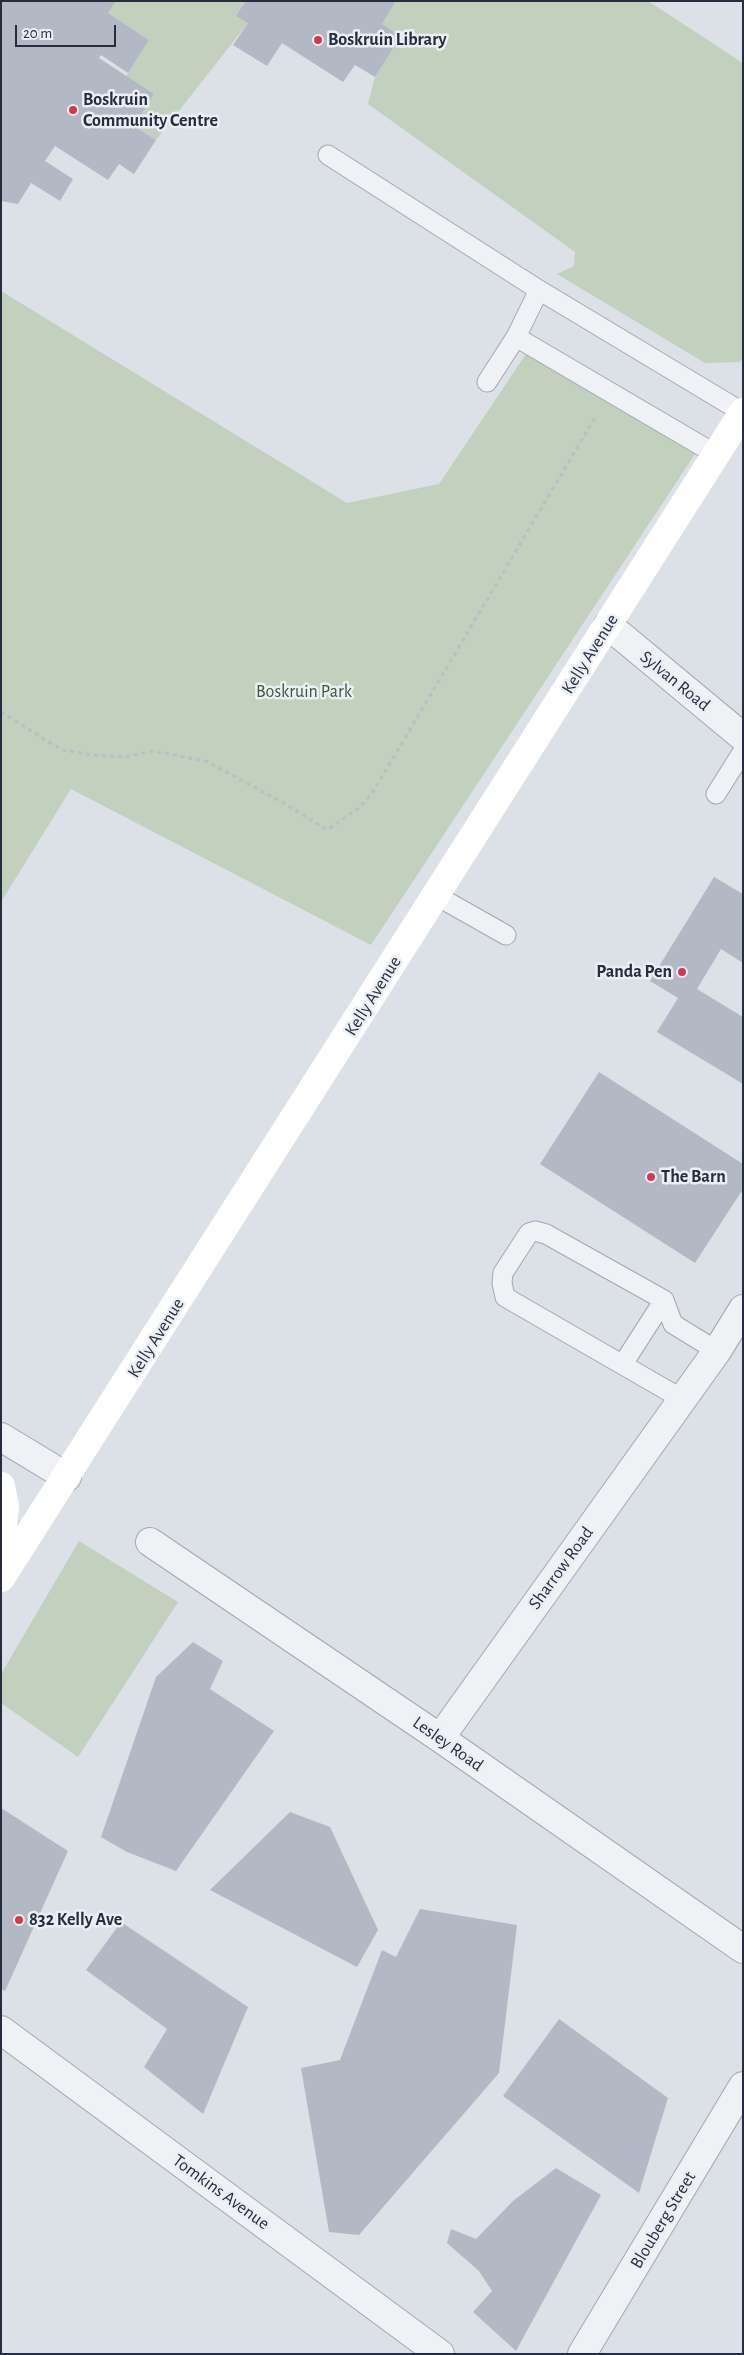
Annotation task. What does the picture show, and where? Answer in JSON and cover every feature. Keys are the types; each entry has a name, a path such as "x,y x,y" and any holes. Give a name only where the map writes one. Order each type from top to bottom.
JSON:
{"street":[{"name":"Kelly Avenue","path":"1,1578 437,896 743,412"},
{"name":"Sylvan Road","path":"608,625 743,736"},
{"name":"Sharrow Road","path":"440,1738 716,1351 743,1309"},
{"path":"1,1438 67,1477"},
{"path":"1,1486 5,1506 1,1545"},
{"name":"Lesley Road","path":"150,1542 440,1738 743,1949"},
{"name":"Tomkins Avenue","path":"1,2030 440,2354"},
{"name":"Blouberg Street","path":"582,2354 743,2086"}],"lane":[{"path":"328,155 539,290 743,412"},
{"path":"488,382 516,337 539,290"},
{"path":"516,337 717,455"},
{"path":"716,794 743,751"},
{"path":"437,896 506,935"},
{"path":"682,1399 505,1297 502,1283 503,1273 529,1234 535,1231 546,1234 664,1300 673,1324 716,1351"},
{"path":"623,1364 664,1300"}],"path":[{"path":"1,712 62,750 93,756 124,757 152,751 206,761 287,805 327,830 359,808 374,790 610,392"}],"green space":[{"path":"116,1 246,1 237,16 248,23 156,140 134,126 154,94 126,76 149,40 108,13"},
{"path":"396,1 648,1 743,63 743,358 740,362 705,363 557,274 574,266 575,252 368,104 375,77 401,36 382,24"},
{"name":"Boskruin Park","path":"1,291 347,503 439,484 526,354 695,454 371,945 71,789 1,902"},
{"path":"79,1541 178,1602 78,1757 1,1703 1,1674"}],"building":[{"name":"Boskruin Community Centre","path":"1,1 116,1 108,13 149,40 128,73 101,55 99,58 154,94 134,126 156,140 134,174 119,164 108,180 55,146 45,161 73,179 60,201 31,183 18,204 1,201"},
{"name":"Boskruin Library","path":"246,1 396,1 382,24 401,36 375,77 355,65 343,82 282,43 267,66 233,45 248,23 236,16"},
{"name":"Panda Pen","path":"714,877 743,894 743,963 721,949 697,989 743,1017 743,1084 657,1032 678,998 650,981"},
{"name":"The Barn","path":"599,1072 743,1164 743,1189 695,1263 540,1164"},
{"path":"193,1642 223,1661 210,1689 274,1731 176,1871 127,1852 101,1837 156,1677"},
{"name":"832 Kelly Ave","path":"1,1808 68,1851 5,1991 1,1989"},
{"path":"290,1812 330,1827 378,1930 357,1967 210,1890"},
{"path":"420,1909 517,1925 499,2073 359,2235 329,2232 301,2068 340,2060 382,1950 396,1957"},
{"path":"121,1922 248,2007 203,2114 144,2067 167,2029 86,1970"},
{"path":"559,2019 668,2098 639,2193 503,2096"},
{"path":"556,2168 601,2195 516,2351 473,2312 492,2291 479,2271 447,2243 451,2229 476,2239 513,2201"}],"place":[{"name":"Boskruin Library","path":"318,40"},
{"name":"Boskruin Community Centre","path":"73,110"},
{"name":"Panda Pen","path":"682,972"},
{"name":"The Barn","path":"651,1177"},
{"name":"832 Kelly Ave","path":"19,1920"}]}
